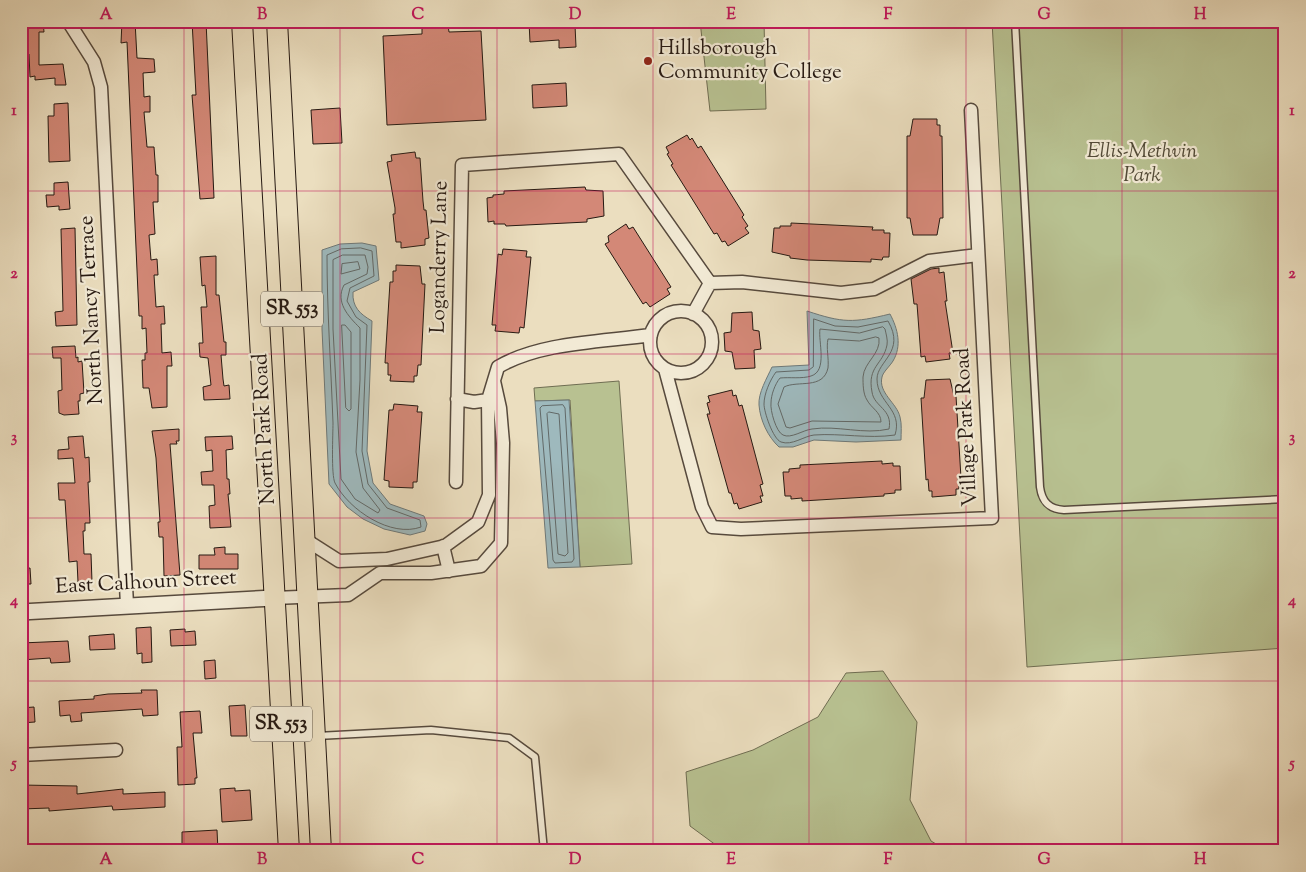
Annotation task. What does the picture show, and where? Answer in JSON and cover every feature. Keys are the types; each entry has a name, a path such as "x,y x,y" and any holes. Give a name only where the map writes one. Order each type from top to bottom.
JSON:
{"main road":[{"name":"North Park Road","path":"242,21 274,598"},
{"name":"North Park Road","path":"278,21 306,596"},
{"name":"SR 553","path":"306,596 321,851"},
{"name":"SR 553","path":"274,598 289,851"}],"street":[{"name":"North Nancy Terrace","path":"68,21 94,62 101,87 127,605"},
{"path":"693,314 710,283 742,282 841,293 874,290 929,260 978,255 971,110"},
{"name":"Loganderry Lane","path":"456,482 462,165 619,154 710,283"},
{"name":"Village Park Road","path":"651,335 650,349 654,359 665,369 702,507 712,527 741,529 992,518 978,255"},
{"path":"304,538 339,561 379,559 442,546 478,522 489,495 488,400 498,367 514,357 531,352 651,335 659,320 668,314 677,311 693,314 705,322 710,331 712,341 707,360 690,372 680,374 665,369"},
{"path":"274,598 348,595 380,573 431,573 481,566 501,543 503,443 500,408 494,381"},
{"path":"457,400 474,402 488,400"},
{"path":"487,501 503,502"},
{"path":"442,546 449,571"},
{"path":"379,559 380,573"},
{"name":"East Calhoun Street","path":"21,612 274,598"},
{"path":"21,755 116,750"}],"lane":[{"path":"1015,21 1040,488 1043,500 1052,508 1064,510 1285,499"},
{"path":"314,737 431,730 509,738 535,757 544,851"}],"green space":[{"path":"700,21 764,21 766,109 710,111"},
{"name":"Ellis-Methvin Park","path":"992,21 1285,21 1285,648 1027,667"},
{"path":"619,381 632,564 580,567 570,400 535,401 534,388"},
{"path":"883,671 917,722 910,800 931,841 948,851 724,851 690,826 686,772 753,750 818,717 846,673"}],"water":[{"path":"362,243 376,246 379,280 353,292 355,306 364,316 372,321 367,451 373,483 390,504 424,516 427,524 425,531 410,535 384,529 363,519 347,507 329,484 322,329 322,250 340,244"},
{"path":"807,311 839,320 866,319 890,314 897,332 898,343 896,355 883,375 882,383 885,393 900,417 901,440 856,442 814,440 793,447 779,447 771,438 761,416 760,396 772,367 809,365"},
{"path":"569,400 580,567 548,568 535,401"}],"building":[{"path":"21,21 43,21 44,32 39,32 39,65 63,64 66,85 55,85 55,78 35,80 35,76 30,77 29,54 24,55 24,45 21,45"},
{"path":"122,21 135,21 137,58 154,59 155,72 143,73 144,97 150,96 150,112 144,112 147,147 154,147 156,175 158,175 158,202 153,202 155,234 149,235 151,260 157,259 158,275 154,275 156,307 164,306 165,324 161,324 162,353 171,352 172,366 167,366 167,407 152,408 149,388 143,388 142,360 145,360 145,353 147,353 146,328 142,329 142,316 139,316 127,42 121,43"},
{"path":"192,21 206,21 214,198 200,199 192,95 196,95"},
{"path":"555,21 555,26 575,25 576,47 559,48 559,40 530,42 529,22"},
{"path":"448,25 449,32 481,31 486,120 387,125 383,36 422,34 422,26"},
{"path":"566,83 567,106 533,108 532,85"},
{"path":"68,103 70,161 49,162 48,116 54,116 54,104"},
{"path":"340,108 342,143 313,144 311,110"},
{"path":"913,119 937,119 937,125 940,125 940,136 942,136 943,218 940,218 937,235 913,235 910,218 907,218 907,136 910,136"},
{"path":"687,135 690,140 692,138 698,148 701,146 744,215 742,217 748,226 745,228 749,233 728,246 725,241 722,242 717,233 714,234 671,165 673,164 667,154 669,153 666,147"},
{"path":"415,152 416,158 420,158 424,210 426,210 429,238 425,239 425,245 401,248 401,242 396,242 393,214 395,214 395,208 387,162 392,161 391,155"},
{"path":"68,182 70,209 59,210 59,206 47,207 46,195 54,195 54,183"},
{"path":"585,187 586,190 603,191 604,216 587,219 587,222 506,226 505,224 494,224 494,221 488,222 487,198 493,197 493,195 504,194 504,191"},
{"path":"791,223 873,227 872,230 884,230 884,233 890,233 889,257 883,257 882,260 871,259 871,262 807,260 790,258 790,256 772,252 774,228 791,226"},
{"path":"626,224 629,229 633,227 671,287 667,289 670,294 650,307 646,302 643,304 605,244 609,242 608,236"},
{"path":"75,228 77,325 56,326 55,312 63,311 61,229"},
{"path":"503,249 527,251 526,257 531,257 524,328 520,327 519,333 495,331 496,325 492,325 498,254 502,255"},
{"path":"216,256 216,295 219,295 224,342 226,342 226,355 221,355 223,379 224,386 229,385 230,399 204,400 203,387 211,385 208,358 200,357 199,343 203,343 201,307 207,307 205,285 202,286 200,257"},
{"path":"396,265 420,266 422,284 425,284 421,365 418,365 417,376 414,376 414,382 390,381 391,375 388,375 388,363 385,363 390,282 393,282 393,271 396,271"},
{"path":"939,268 939,273 944,272 947,301 945,301 953,353 949,353 950,359 926,362 925,356 921,357 917,304 914,304 911,279 931,269"},
{"path":"752,312 753,330 759,331 761,349 754,350 755,368 735,369 732,352 725,351 724,333 731,332 732,313"},
{"path":"75,346 76,358 78,357 78,362 82,361 84,393 80,394 80,401 78,401 79,414 64,415 59,413 58,391 62,390 61,358 53,358 52,347"},
{"path":"950,379 954,396 956,396 961,478 958,478 959,489 956,489 956,495 932,497 932,491 929,491 928,479 926,480 921,398 924,398 926,380"},
{"path":"732,390 733,396 736,395 739,406 742,405 763,484 760,485 763,496 760,496 762,502 739,509 737,503 734,504 731,493 729,493 707,414 710,414 707,403 710,402 708,396"},
{"path":"394,404 418,406 417,412 422,412 417,482 413,482 413,488 389,487 389,481 384,480 389,410 393,410"},
{"path":"179,429 179,441 176,441 177,444 170,444 180,575 164,576 163,537 159,537 158,522 160,522 156,458 152,431"},
{"path":"83,436 85,458 89,457 90,482 88,482 90,523 85,523 85,531 83,531 84,554 91,554 92,582 78,582 77,561 69,562 65,500 59,500 58,483 75,483 73,458 58,459 58,450 69,449 68,437"},
{"path":"232,436 233,449 226,450 231,527 210,528 209,506 215,505 214,485 202,485 201,472 213,471 212,450 206,451 205,437"},
{"path":"882,461 882,464 893,463 893,466 900,466 901,490 895,490 895,493 884,494 884,496 802,501 802,498 791,499 791,496 785,496 783,472 789,472 789,469 800,468 800,465"},
{"path":"225,547 225,554 238,554 238,569 199,569 199,555 215,555 214,548"},
{"path":"30,568 31,584 21,584 21,569"},
{"path":"151,627 152,662 142,663 142,653 137,654 136,628"},
{"path":"185,629 185,632 195,631 196,645 171,646 170,630"},
{"path":"114,634 115,649 90,650 89,636"},
{"path":"68,641 70,662 51,663 50,658 21,660 21,643"},
{"path":"215,660 216,678 205,679 204,661"},
{"path":"141,690 157,690 158,715 143,716 142,709 81,713 82,721 71,722 70,715 60,716 59,701 94,699 94,696 108,694 142,693"},
{"path":"245,705 247,736 231,736 229,706"},
{"path":"34,707 35,722 21,723 21,708"},
{"path":"200,711 202,733 193,733 197,778 195,778 195,784 178,785 177,747 182,747 180,712"},
{"path":"21,785 77,786 77,794 123,789 123,794 165,792 165,807 113,810 112,806 49,811 49,808 21,809"},
{"path":"235,788 235,791 250,790 252,820 222,822 220,789"},
{"path":"217,830 218,851 182,851 182,832"}],"place":[{"name":"Hillsborough Community College","path":"648,61"}]}
